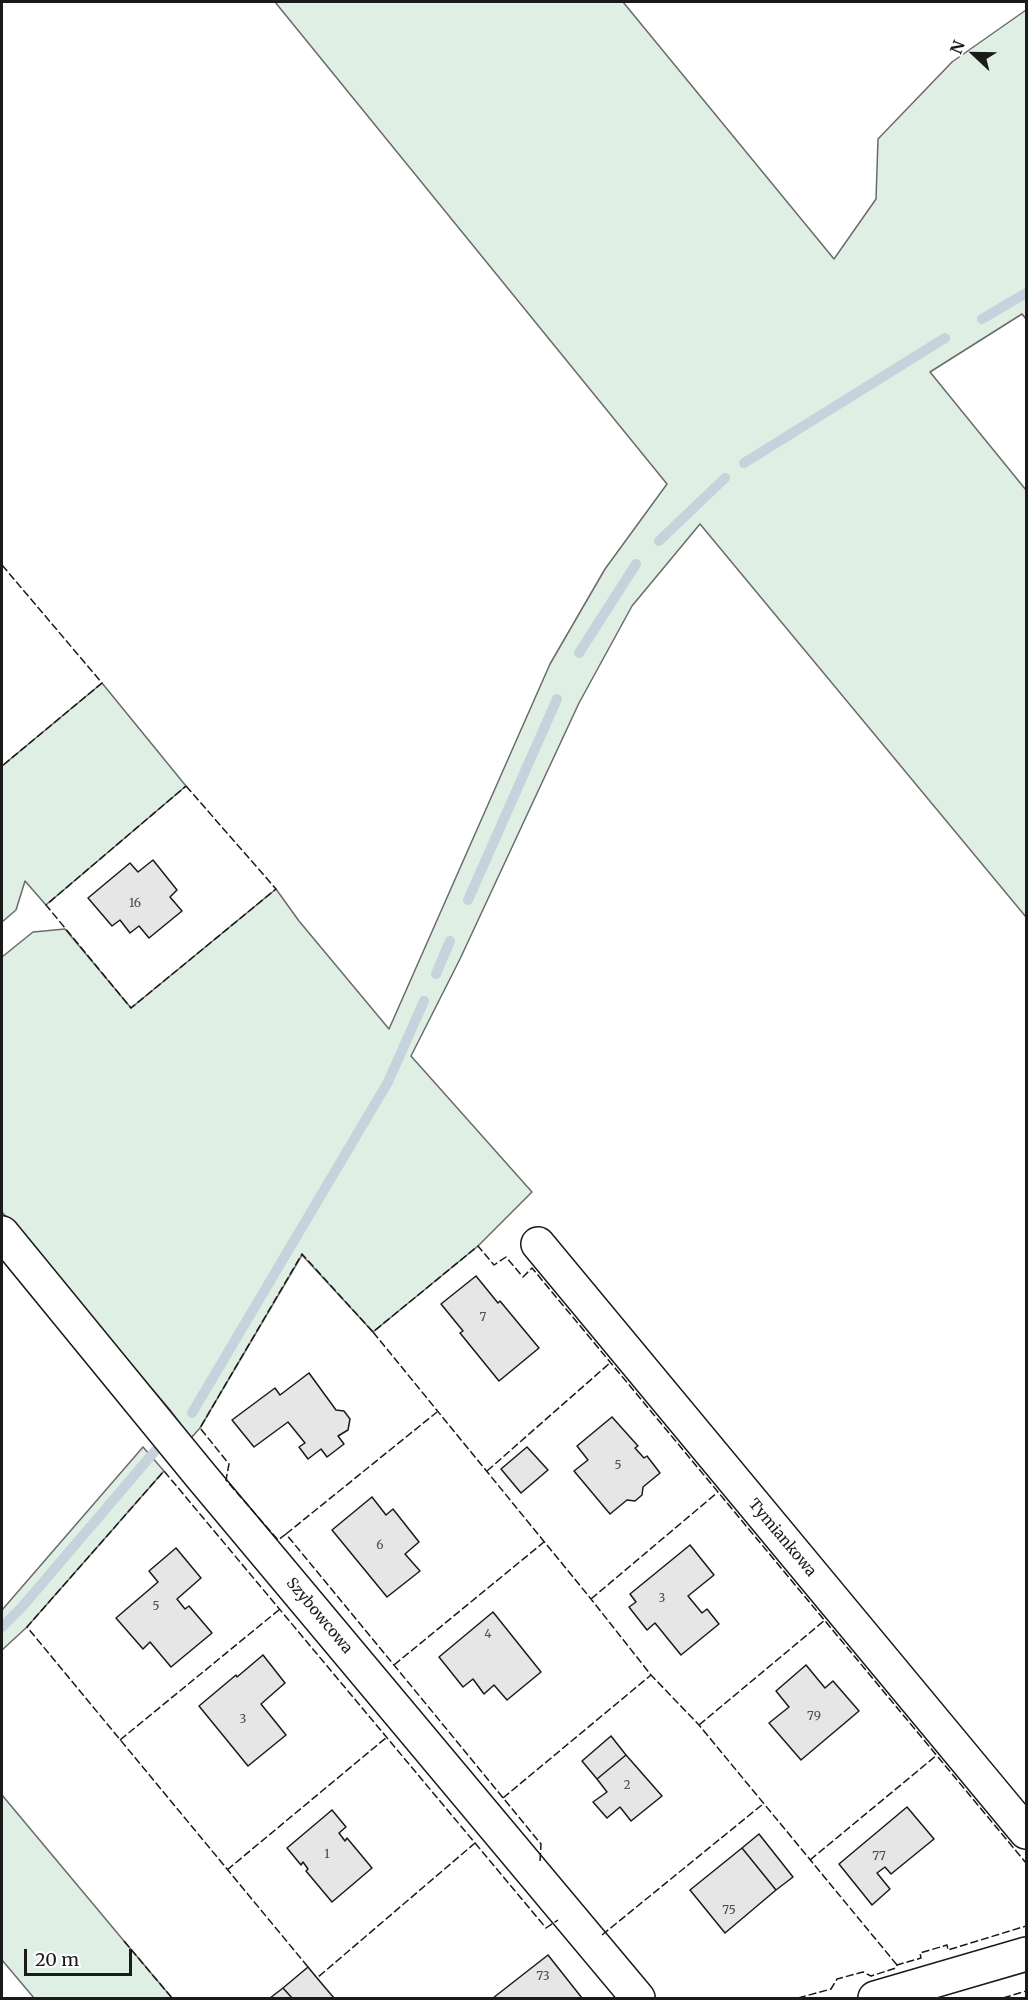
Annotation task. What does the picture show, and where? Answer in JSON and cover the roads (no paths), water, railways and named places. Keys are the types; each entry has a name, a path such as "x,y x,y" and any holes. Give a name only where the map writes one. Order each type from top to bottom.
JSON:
{"street":[{"name":"Szybowcowa","path":"2,1233 201,1476 638,1998"},
{"name":"Tymiankowa","path":"538,1244 1026,1832"},
{"path":"875,1998 1026,1953"}],"waterway":[{"path":"982,319 1026,293"},
{"path":"744,463 945,338"},
{"path":"659,541 725,478"},
{"path":"579,653 636,564"},
{"path":"468,900 557,699"},
{"path":"436,974 450,941"},
{"path":"192,1413 388,1082 424,1001"},
{"path":"2,1627 22,1607 155,1451"}]}
